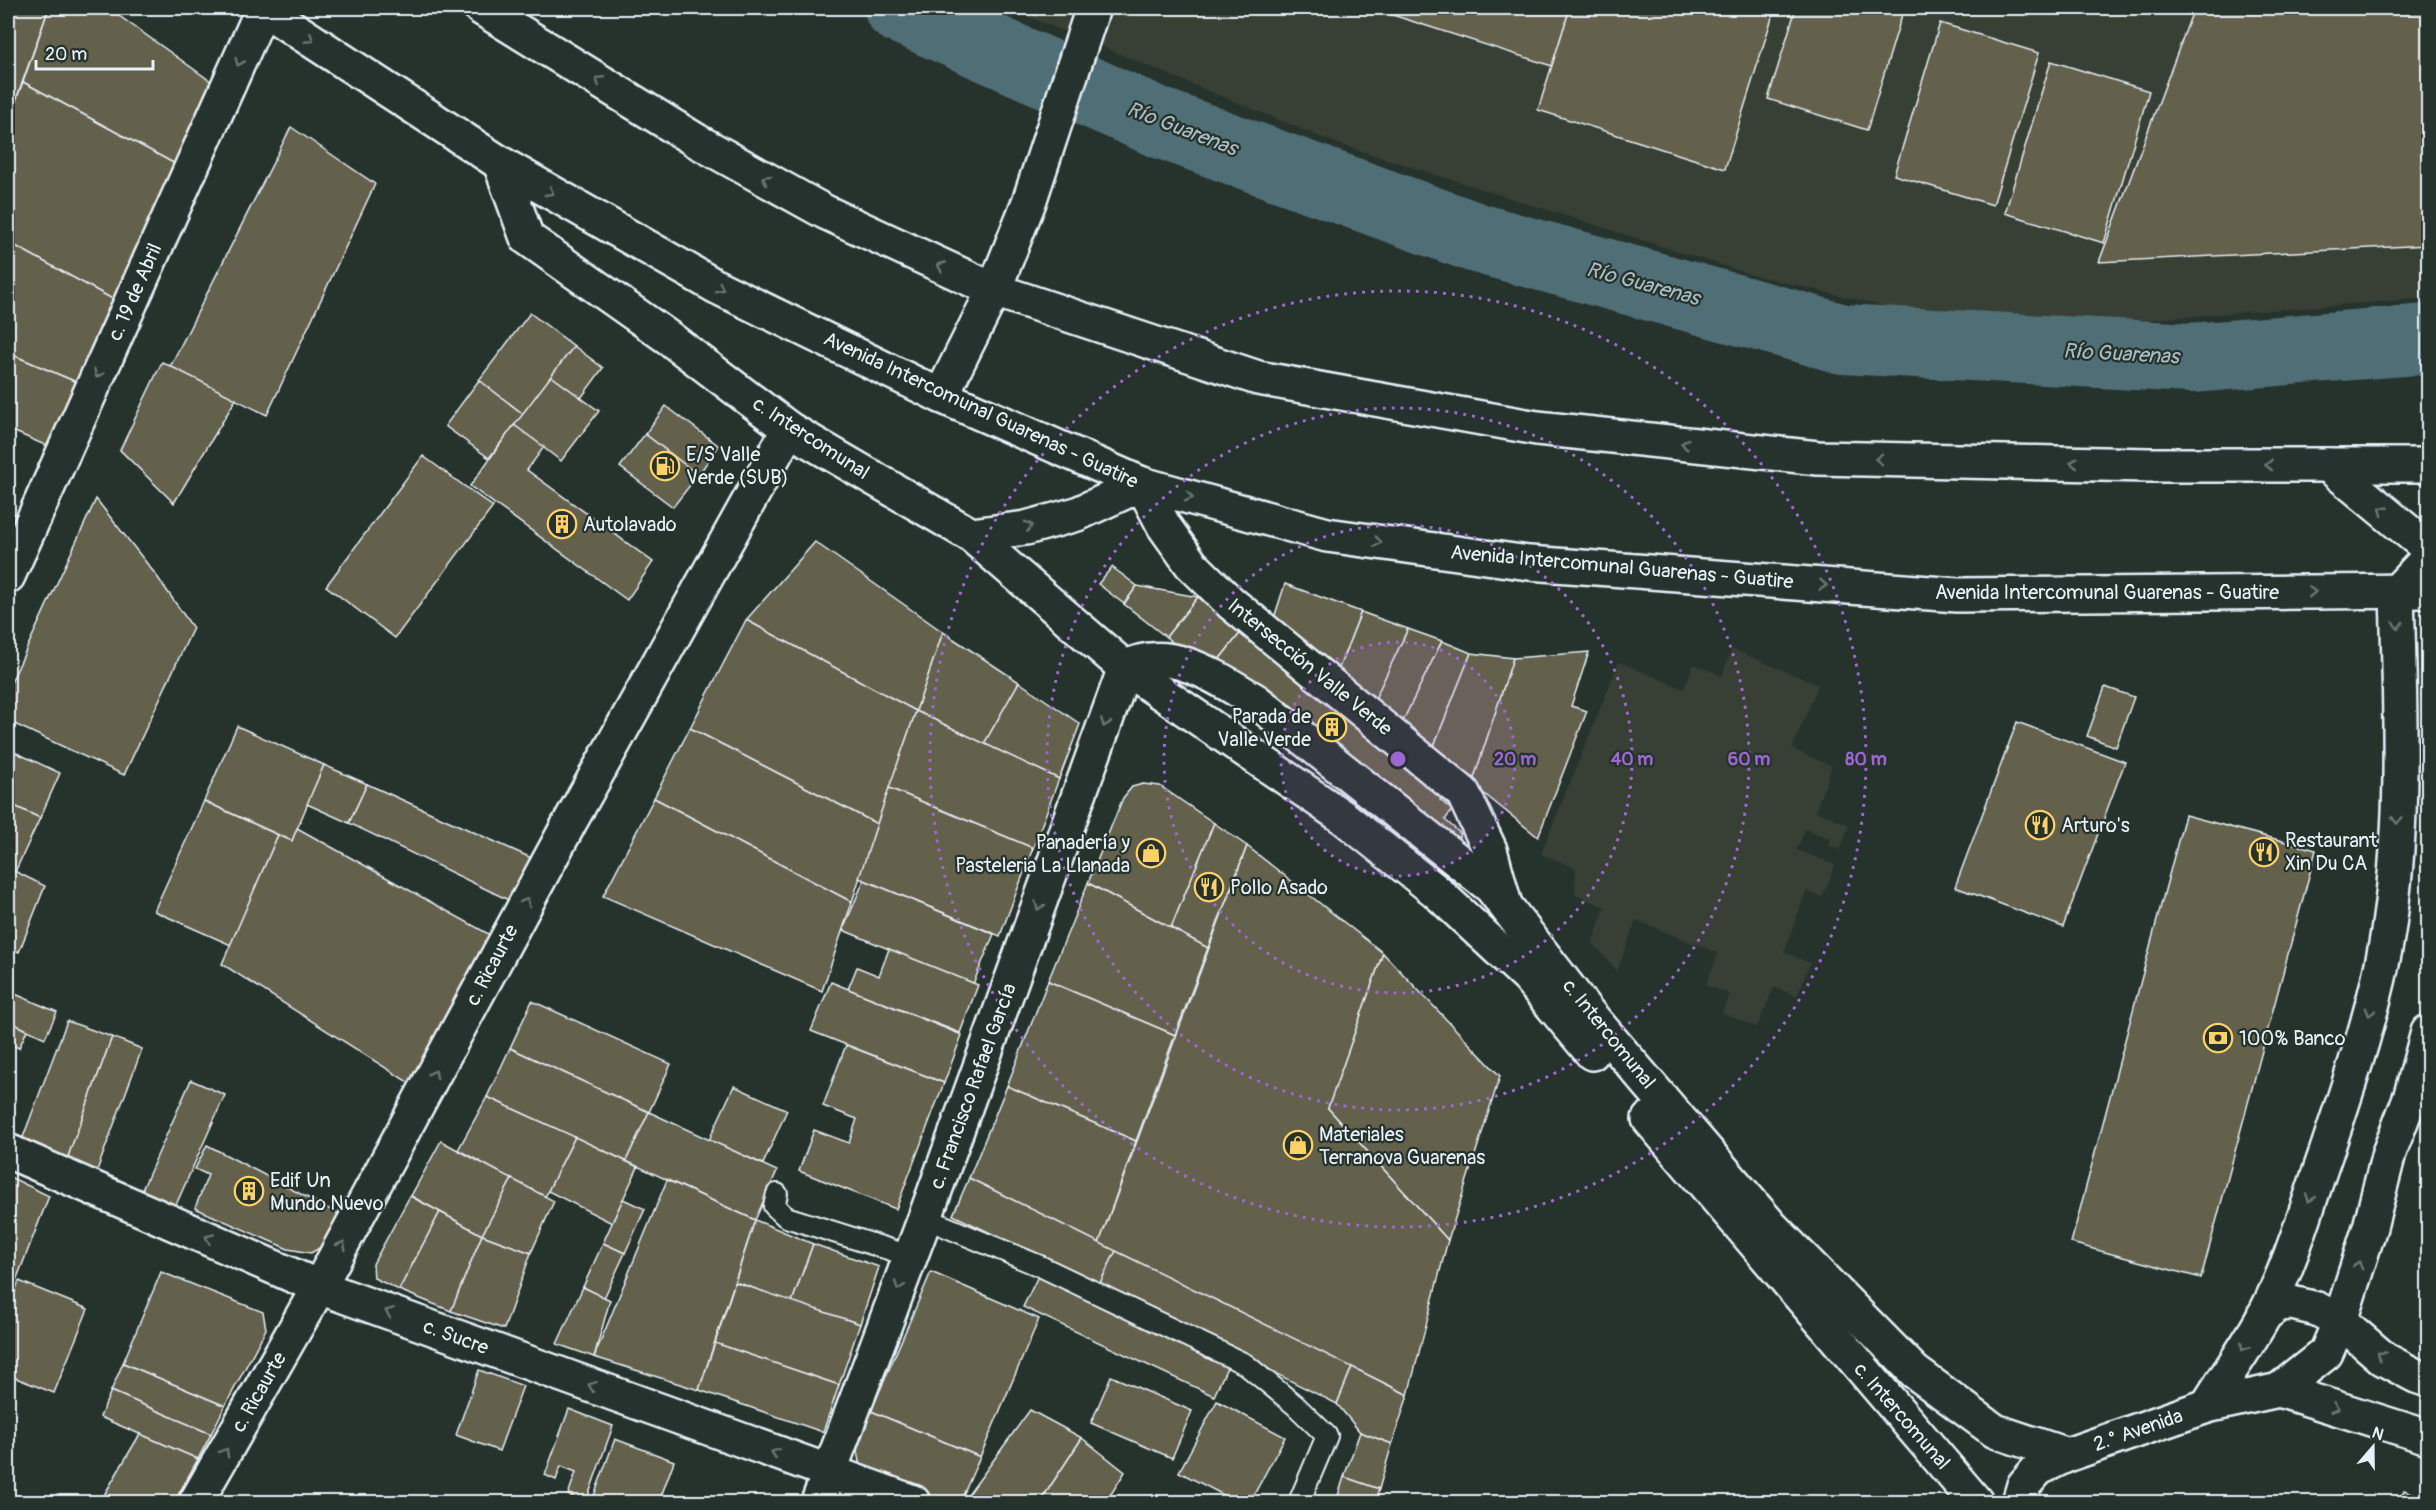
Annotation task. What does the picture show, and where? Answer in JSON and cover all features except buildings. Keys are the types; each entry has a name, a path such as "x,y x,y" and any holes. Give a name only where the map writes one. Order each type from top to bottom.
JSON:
{"street":[{"name":"Avenida Intercomunal Guarenas - Guatire","path":"262,8 500,163 717,287 941,396 1142,484 1327,535 1529,563 1957,595 2413,591"},
{"name":"c. 19 de Abril","path":"8,576 262,8"},
{"path":"482,8 697,141 805,201 994,290 1258,378 1538,428 1818,458 2149,465 2428,465"},
{"path":"941,396 994,290 1029,202 1093,8"},
{"name":"c. Intercomunal","path":"500,163 527,238 669,338 789,429 971,535 1125,668 1343,817 1437,891 1528,977 1976,1503"},
{"name":"c. Ricaurte","path":"196,1503 319,1287 570,822 789,429"},
{"path":"2328,465 2428,548"},
{"path":"971,535 1026,528 1077,514 1142,484"},
{"name":"Intersección Valle Verde","path":"1142,484 1164,526 1191,564 1231,603 1463,793 1490,850 1512,937 1528,977"},
{"path":"2207,1406 2264,1314 2290,1258 2346,1092 2372,1005 2386,944 2395,863 2402,726 2413,591 2428,558"},
{"name":"c. Intercomunal","path":"1125,668 1137,661 1176,661 1215,677 1256,701 1491,886 1505,908 1545,953 1588,1012 1771,1226 1915,1372 1995,1431 2067,1455"},
{"name":"c. Francisco Rafael García","path":"824,1488 1125,668"},
{"name":"2.° Avenida","path":"2019,1503 2024,1485 2038,1470 2067,1455 2207,1406 2279,1390 2326,1353 2340,1321 2370,1227 2389,1153 2411,1095 2428,1032"},
{"name":"c. Sucre","path":"8,1150 319,1287 824,1488 914,1503"},
{"path":"2264,1314 2279,1304 2292,1303 2317,1309 2340,1321 2384,1359 2428,1380"},
{"path":"2279,1390 2428,1437"}],"lane":[{"path":"777,1194 774,1206 786,1217 910,1256"},
{"path":"925,1218 1050,1270 1245,1364 1295,1405 1327,1436 1299,1503"}],"shaded area":[{"path":"1008,8 2428,8 2428,298 2075,325 1905,311 1753,275 1333,142"},
{"path":"1732,649 1818,685 1792,749 1832,766 1815,811 1849,825 1840,850 1829,845 1831,839 1805,829 1797,850 1835,865 1822,897 1806,891 1784,952 1810,963 1797,996 1774,987 1757,1027 1722,1013 1730,994 1706,985 1718,953 1636,920 1617,971 1593,942 1605,907 1575,895 1576,868 1541,854 1619,662 1684,689 1694,664 1722,676"}],"waterway":[{"name":"Río Guarenas","path":"899,8 1160,123 1477,238 1843,339 2191,358 2428,339"}],"place":[{"name":"E/S Valle Verde (SUB)","path":"665,466"},
{"name":"Autolavado","path":"562,524"},
{"name":"Parada de Valle Verde","path":"1332,727"},
{"name":"Arturo's","path":"2040,825"},
{"name":"Restaurant Xin Du CA","path":"2264,852"},
{"name":"Panadería y Pasteleria La Llanada","path":"1151,853"},
{"name":"Pollo Asado","path":"1209,887"},
{"name":"100% Banco","path":"2218,1038"},
{"name":"Materiales Terranova Guarenas","path":"1298,1145"},
{"name":"Edif Un Mundo Nuevo","path":"249,1191"}]}
